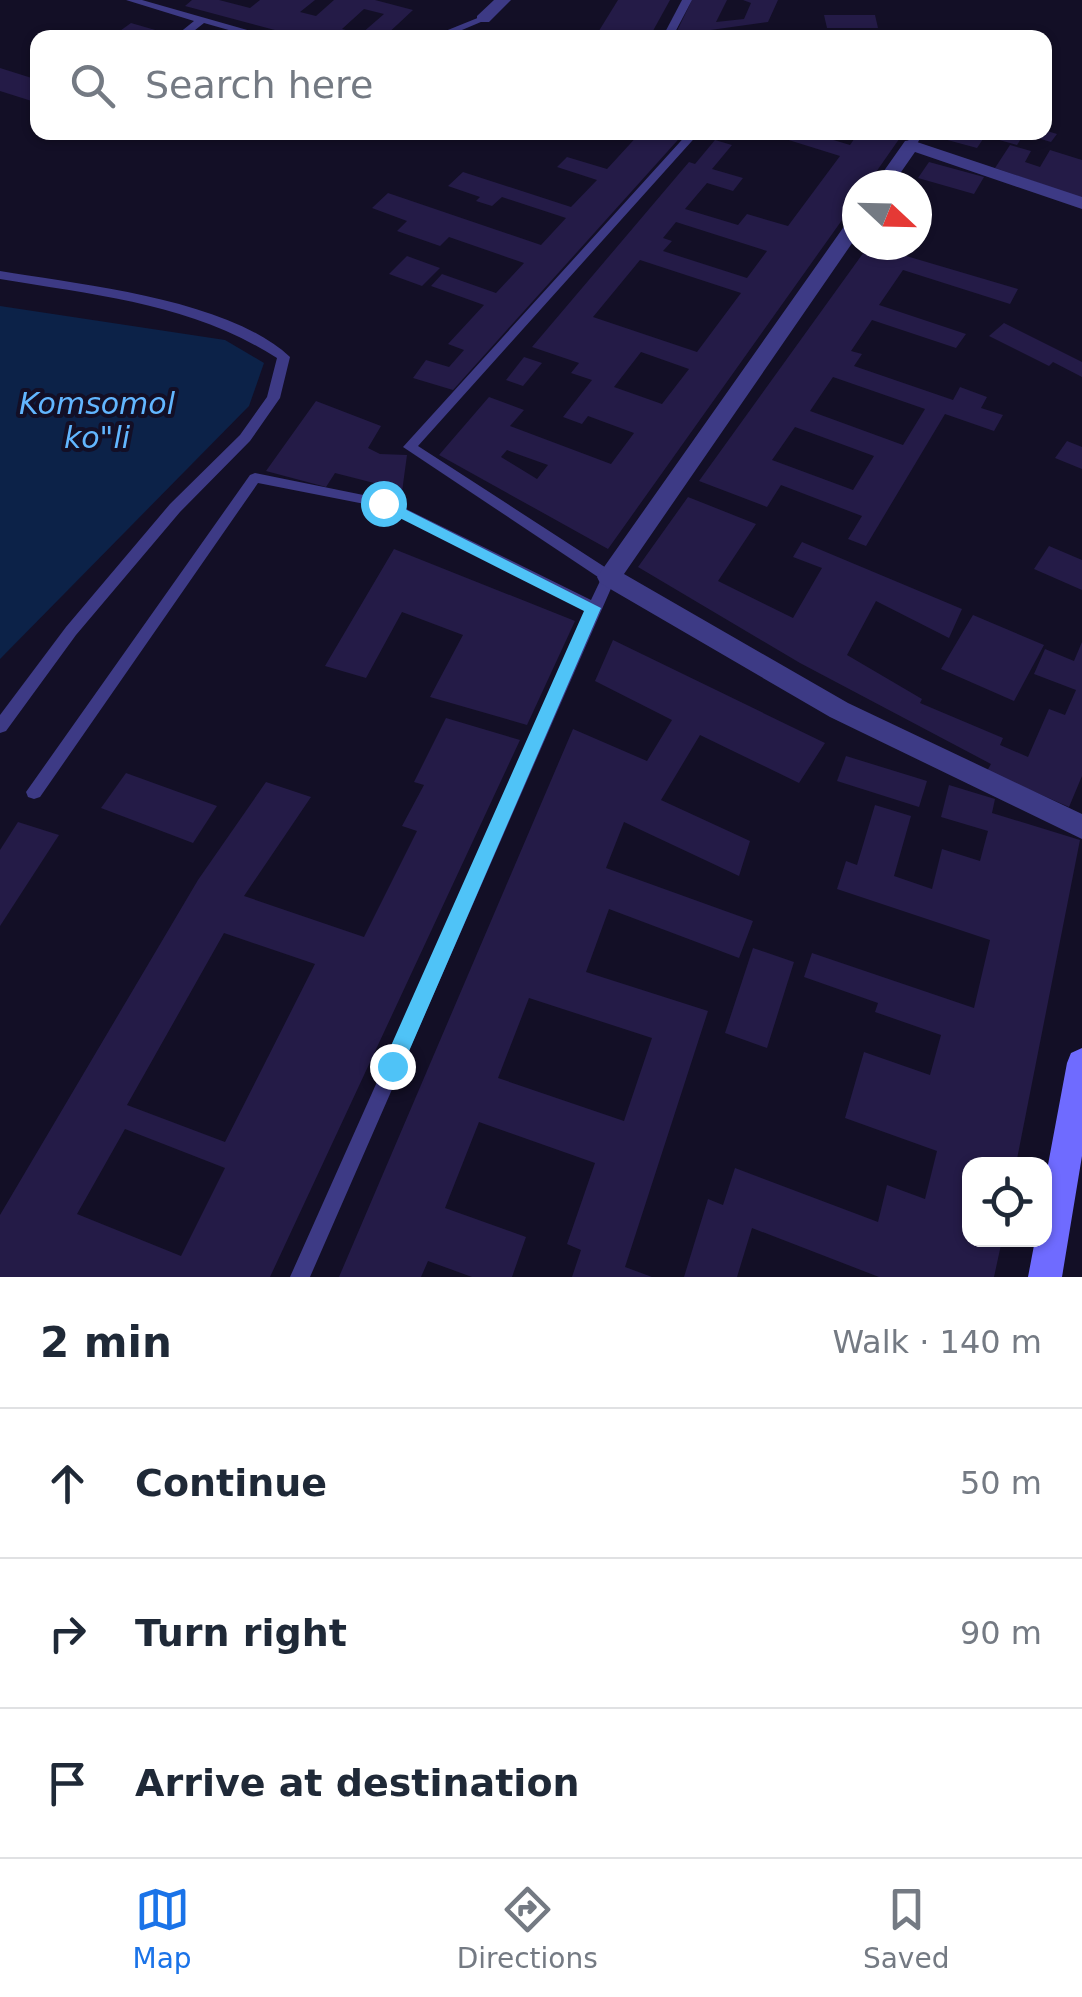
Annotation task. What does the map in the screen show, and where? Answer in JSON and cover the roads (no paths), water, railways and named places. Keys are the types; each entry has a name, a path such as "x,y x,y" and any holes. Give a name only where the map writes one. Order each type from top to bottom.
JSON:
{"main road":[{"path":"1045,1277 1082,1063"}],"street":[{"path":"483,19 504,0"},
{"path":"893,170 914,140"},
{"path":"918,140 1082,203"},
{"path":"842,243 609,577 839,710 1082,827"}],"lane":[{"path":"131,0 240,30"},
{"path":"671,30 687,0"},
{"path":"454,30 483,19"},
{"path":"189,30 202,20"},
{"path":"300,1277 609,577 410,447 688,140"},
{"path":"0,276 185,309 249,332 284,358 273,398 245,438 174,508 71,631 0,727"},
{"path":"34,792 255,478 383,503 594,608"}],"water":[{"name":"Komsomol ko\"li","path":"0,306 225,340 264,363 249,406 0,659"}]}
